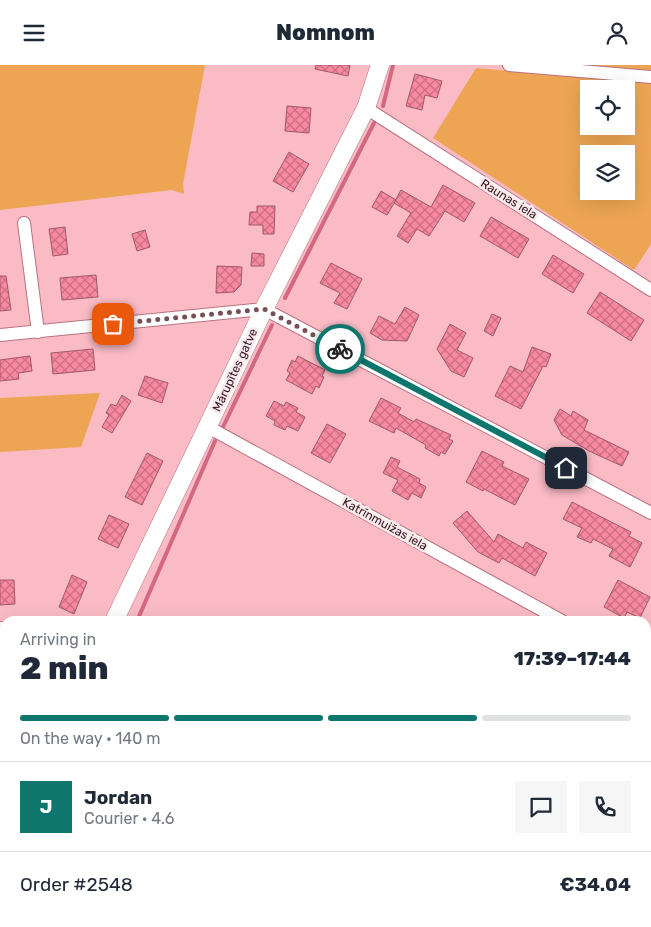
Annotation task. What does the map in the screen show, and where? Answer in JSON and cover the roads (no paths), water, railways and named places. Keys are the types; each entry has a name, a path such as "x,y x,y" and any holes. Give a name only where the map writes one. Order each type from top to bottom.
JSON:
{"street":[{"name":"Mārupītes gatve","path":"116,616 264,309 366,109 380,65"},
{"path":"509,65 651,77"},
{"name":"Raunas iela","path":"366,109 651,290"},
{"path":"24,223 38,332"},
{"path":"0,335 264,309 651,513"},
{"name":"Katrīnmuižas iela","path":"208,427 553,616"}],"waterway":[{"path":"383,106 393,65"},
{"path":"285,298 374,123"},
{"path":"223,427 272,325"},
{"path":"139,616 215,441"}]}
